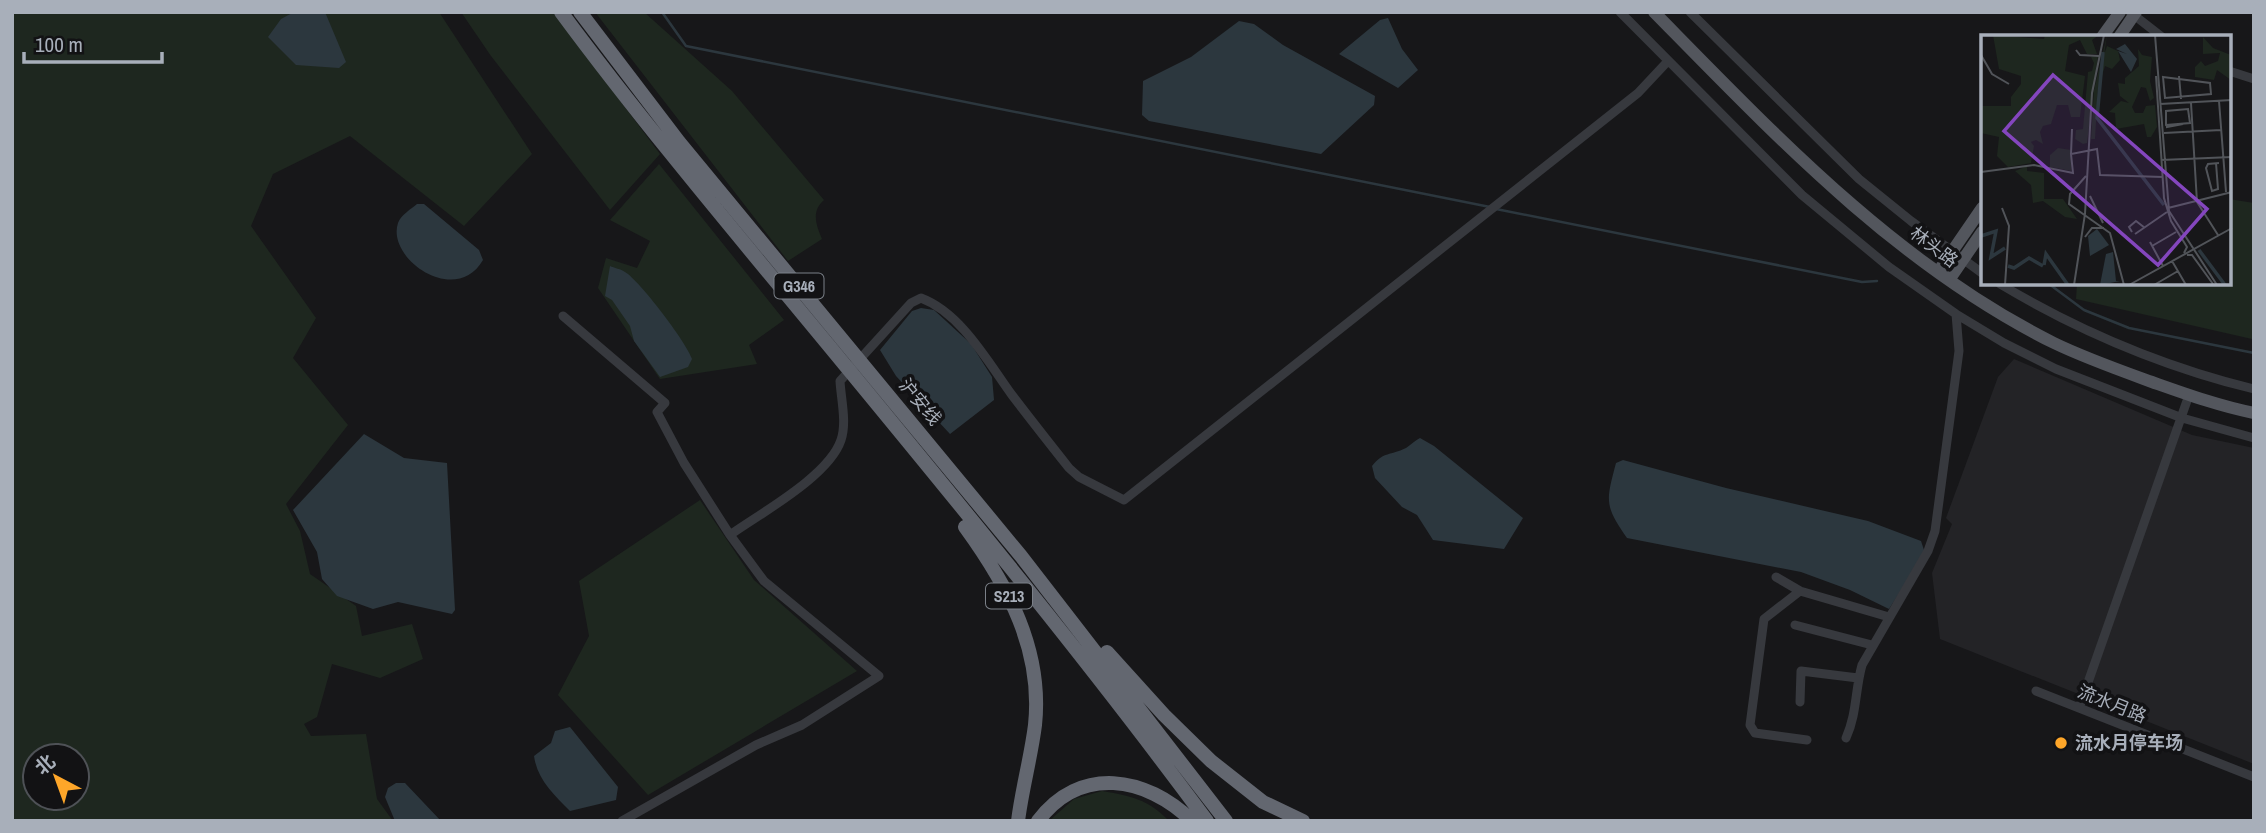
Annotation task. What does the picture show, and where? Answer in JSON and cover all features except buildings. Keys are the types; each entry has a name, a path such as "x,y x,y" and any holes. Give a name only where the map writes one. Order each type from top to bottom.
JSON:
{"highway":[{"name":"沪安线","path":"561,12 668,152 1021,556 1226,821"},
{"name":"沪安线","path":"580,12 854,365 879,406 1128,714 1207,821"},
{"name":"S213","path":"879,406 980,548 1006,590 1024,627 1035,673 1035,724 1018,821"},
{"path":"1021,556 1164,715 1211,761 1263,802 1303,821"},
{"path":"1038,821 1059,798 1084,785 1110,782 1137,786 1165,800 1192,821"}],"main road":[{"name":"林头路","path":"1654,12 1849,203 1971,296 2053,342 2106,365 2189,395 2254,413"},
{"path":"2103,35 2120,12"},
{"path":"2120,35 2133,13"},
{"path":"1943,276 1958,255 1981,212"},
{"path":"1958,255 1981,234"}],"street":[{"path":"1620,12 1801,195 1889,267 1956,314 2004,343 2056,369 2182,418 2254,438"},
{"path":"1690,12 1859,179 1981,272"},
{"path":"2133,13 2160,35"},
{"path":"730,534 808,481 835,452 843,430 840,380 911,303 921,298 934,303 975,342 1069,468 1079,477 1124,500 1627,102 1668,61"},
{"path":"2231,72 2254,79"},
{"path":"2002,285 2077,326 2113,342 2254,389"},
{"path":"1846,738 1853,722 1858,678 1872,645 1928,551 1935,531 1959,351 1956,314"},
{"path":"563,316 665,403 657,412 684,463 764,581 879,676 802,725 756,745 622,821"},
{"path":"2079,708 2189,395"},
{"path":"1776,577 1800,592 1889,617"},
{"path":"1800,592 1764,619 1755,702 1749,724 1755,733 1807,740"},
{"path":"1795,625 1872,645"},
{"path":"1800,702 1801,671 1858,678"},
{"name":"流水月路","path":"2036,691 2254,778"}],"shaded area":[{"path":"12,12 439,12 532,154 464,226 350,136 273,174 251,226 316,318 293,358 348,425 286,504 300,531 310,574 356,606 362,636 412,624 423,659 380,678 332,664 317,717 304,724 311,736 366,734 377,799 393,821 12,821"},
{"path":"294,12 325,12 346,62 339,68 296,65 268,37 281,19"},
{"path":"461,12 554,12 660,154 610,210 491,56"},
{"path":"595,12 644,12 732,91 824,200 816,213 822,239 788,261"},
{"path":"1388,18 1402,49 1418,70 1398,88 1339,54 1380,20"},
{"path":"1239,21 1254,24 1283,45 1375,96 1374,105 1321,154 1149,121 1142,115 1143,81 1191,57"},
{"path":"659,164 784,320 749,345 757,364 660,379 598,288 606,258 637,268 650,241 610,220"},
{"path":"2231,199 2254,203 2252,339 2076,299 2077,285 2231,285"},
{"path":"417,204 424,204 479,250 483,260 471,273 457,279 441,278 426,273 402,251 397,237 398,223"},
{"path":"610,266 632,277 662,312 692,359 688,367 660,377 634,341 630,326 612,300 605,296"},
{"path":"921,308 934,310 971,344 992,377 994,400 950,434 896,376 880,350 912,311"},
{"path":"2014,359 2192,435 2254,448 2254,764 1940,639 1932,573 1952,524 1946,518 1998,377"},
{"path":"364,434 404,458 447,463 455,610 452,614 398,602 373,609 337,596 322,579 317,552 293,510"},
{"path":"1420,438 1434,446 1523,518 1504,549 1433,540 1417,515 1402,507 1375,478 1372,466 1376,461 1406,448"},
{"path":"1623,460 1726,488 1868,521 1921,541 1925,553 1889,609 1850,590 1801,572 1627,538 1614,518 1609,502 1616,463"},
{"path":"700,500 754,580 857,671 648,795 558,695 589,636 579,581"},
{"path":"570,727 618,787 616,800 570,811 542,779 534,756 551,743 555,731"},
{"path":"396,783 405,783 441,821 395,821 385,797 388,788"},
{"path":"1102,791 1139,800 1169,821 1049,821 1074,799"}],"waterway":[{"path":"662,12 686,46 1490,207"},
{"path":"1496,209 1862,282 1877,281"},
{"path":"2050,285 2084,310 2129,328 2254,353"}],"place":[{"name":"流水月停车场","path":"2061,743"}]}
